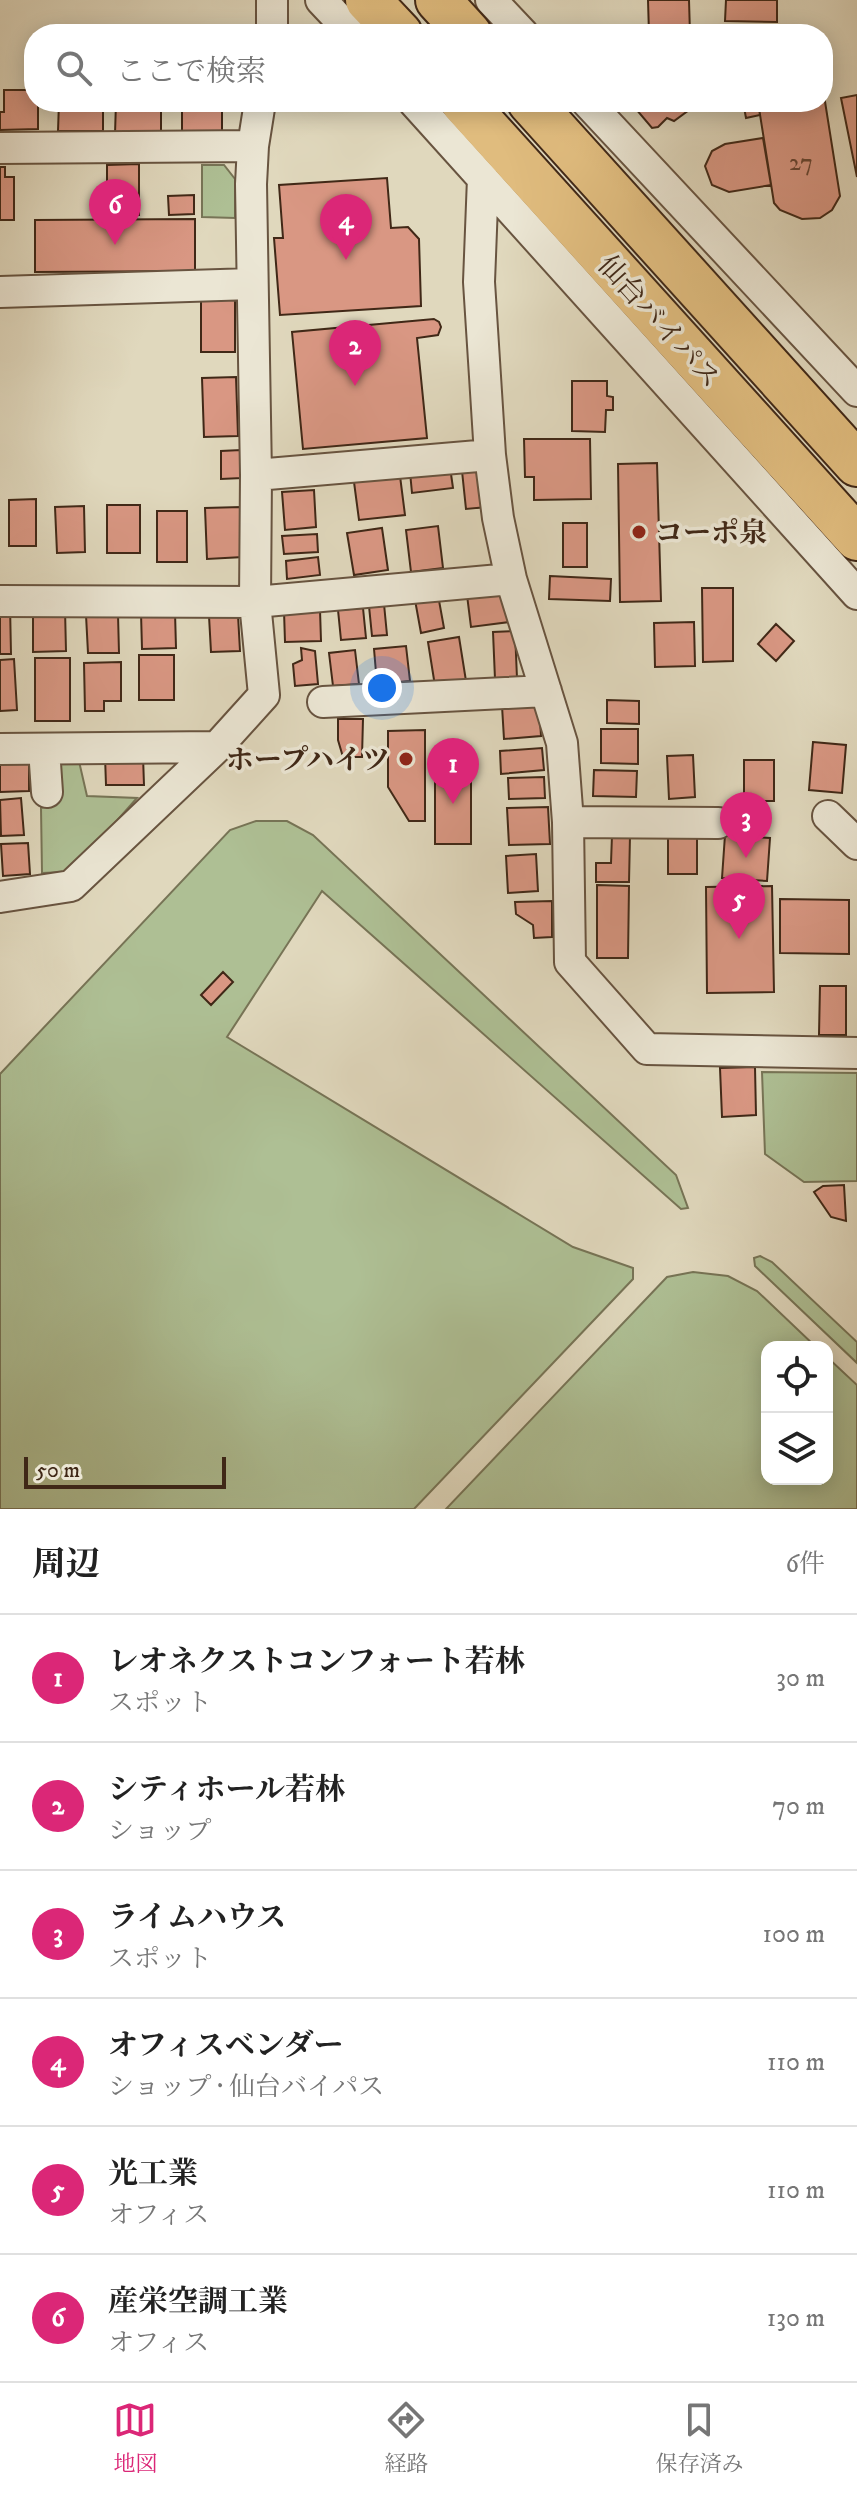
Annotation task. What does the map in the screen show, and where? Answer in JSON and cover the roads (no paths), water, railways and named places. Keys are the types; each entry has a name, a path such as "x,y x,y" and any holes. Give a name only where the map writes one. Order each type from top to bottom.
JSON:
{"highway":[{"path":"368,0 391,24"},
{"path":"438,0 460,24"},
{"name":"仙台バイパス","path":"472,112 857,538"},
{"name":"仙台バイパス","path":"539,112 857,464"}],"street":[{"path":"272,0 272,24"},
{"path":"321,0 344,24"},
{"path":"491,0 514,24"},
{"path":"0,897 71,886 217,747 264,695 255,602 251,184 258,112"},
{"path":"423,112 857,594"},
{"path":"596,112 857,391"},
{"path":"0,148 253,146"},
{"path":"483,178 479,282 490,455 498,518 511,579 562,743 568,822 570,962 647,1049 857,1053"},
{"path":"0,292 252,284"},
{"path":"256,475 490,455"},
{"path":"0,601 255,602 511,579"},
{"path":"323,702 546,691"},
{"path":"0,749 217,747"},
{"path":"44,749 47,792"},
{"path":"828,816 857,844"},
{"path":"568,822 718,823"}],"place":[{"name":"産栄空調工業","path":"115,245"},
{"name":"オフィスベンダー","path":"346,260"},
{"name":"シティホール若林","path":"355,386"},
{"name":"コーポ泉","path":"639,532"},
{"name":"ホープハイツ","path":"406,759"},
{"name":"レオネクストコンフォート若林","path":"453,804"},
{"name":"ライムハウス","path":"746,858"},
{"name":"光工業","path":"739,939"}]}
